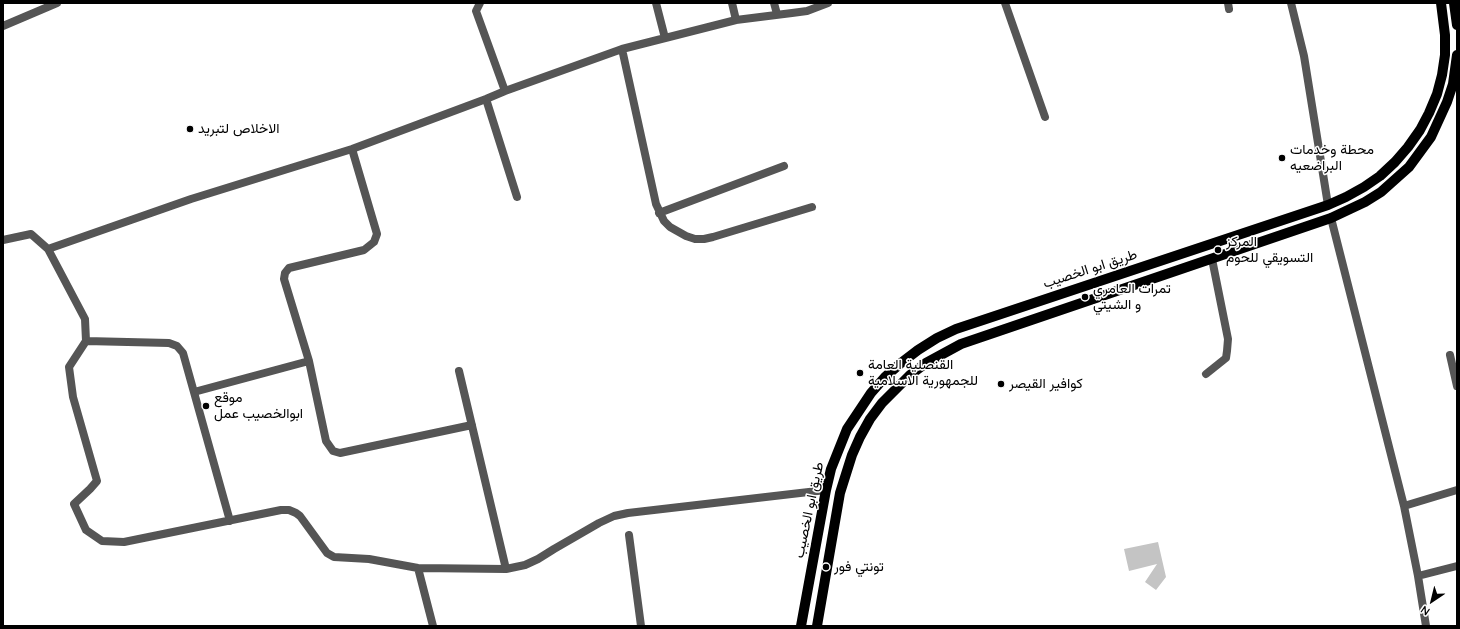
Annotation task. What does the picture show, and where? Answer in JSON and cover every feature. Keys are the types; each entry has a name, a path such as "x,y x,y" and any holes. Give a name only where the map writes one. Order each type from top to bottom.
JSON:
{"main road":[{"name":"طريق ابو الخصيب","path":"801,626 826,490 838,449 847,429 858,411 871,393 896,367 937,338 976,321 1328,205 1364,187 1380,176 1404,152 1420,130 1434,100 1442,75 1445,55 1442,3"},
{"path":"1454,3 1457,25"},
{"name":"طريق ابو الخصيب","path":"817,626 840,493 845,474 852,455 867,425 895,388 926,363 961,344 1349,211 1381,192 1409,167 1421,152 1434,131 1447,102 1457,55"}],"street":[{"path":"3,26 57,3"},
{"path":"480,3 476,10 505,91"},
{"path":"656,3 665,38"},
{"path":"732,3 736,20"},
{"path":"774,3 777,14"},
{"path":"48,249 191,199 352,149 505,91 622,49 736,20 807,10 828,3"},
{"path":"1005,3 1045,117"},
{"path":"1291,3 1304,56 1328,205"},
{"path":"622,49 659,213 664,221 678,233 695,239 704,239 812,207"},
{"path":"486,99 517,197"},
{"path":"352,149 377,234 374,242 364,250 289,268 285,273 284,279 309,360 326,441 333,451 340,453 472,425"},
{"path":"659,213 784,166"},
{"path":"1331,218 1404,506 1426,626"},
{"path":"3,240 31,234 48,249 85,319 86,341 69,367 73,397 97,481 74,504 86,530 102,541 124,542 281,510 289,510 300,516 327,553 334,557 369,559 418,568 506,569 538,560 599,523 621,515 639,511 826,490"},
{"path":"1206,374 1226,358 1228,339 1212,259"},
{"path":"86,341 169,343 178,346 183,353 230,521"},
{"path":"1450,354 1457,386"},
{"path":"194,392 309,360"},
{"path":"459,371 506,569"},
{"path":"1404,506 1457,490"},
{"path":"629,535 641,626"},
{"path":"1418,576 1457,566"},
{"path":"418,568 433,626"}],"building":[{"path":"1158,542 1166,577 1156,590 1145,582 1157,564 1129,571 1124,549"}],"place":[{"name":"الاخلاص لتبريد","path":"190,129"},
{"name":"محطة وخدمات البراضعيه","path":"1282,158"},
{"name":"المركز التسويقي للحوم","path":"1218,250"},
{"name":"تمرات العامري و الشيتي","path":"1085,297"},
{"name":"القنصلية العامة للجمهورية الاسلامية","path":"860,373"},
{"name":"كوافير القيصر","path":"1001,384"},
{"name":"موقع ابوالخصيب عمل","path":"206,406"},
{"name":"تونتي فور","path":"826,567"}]}
